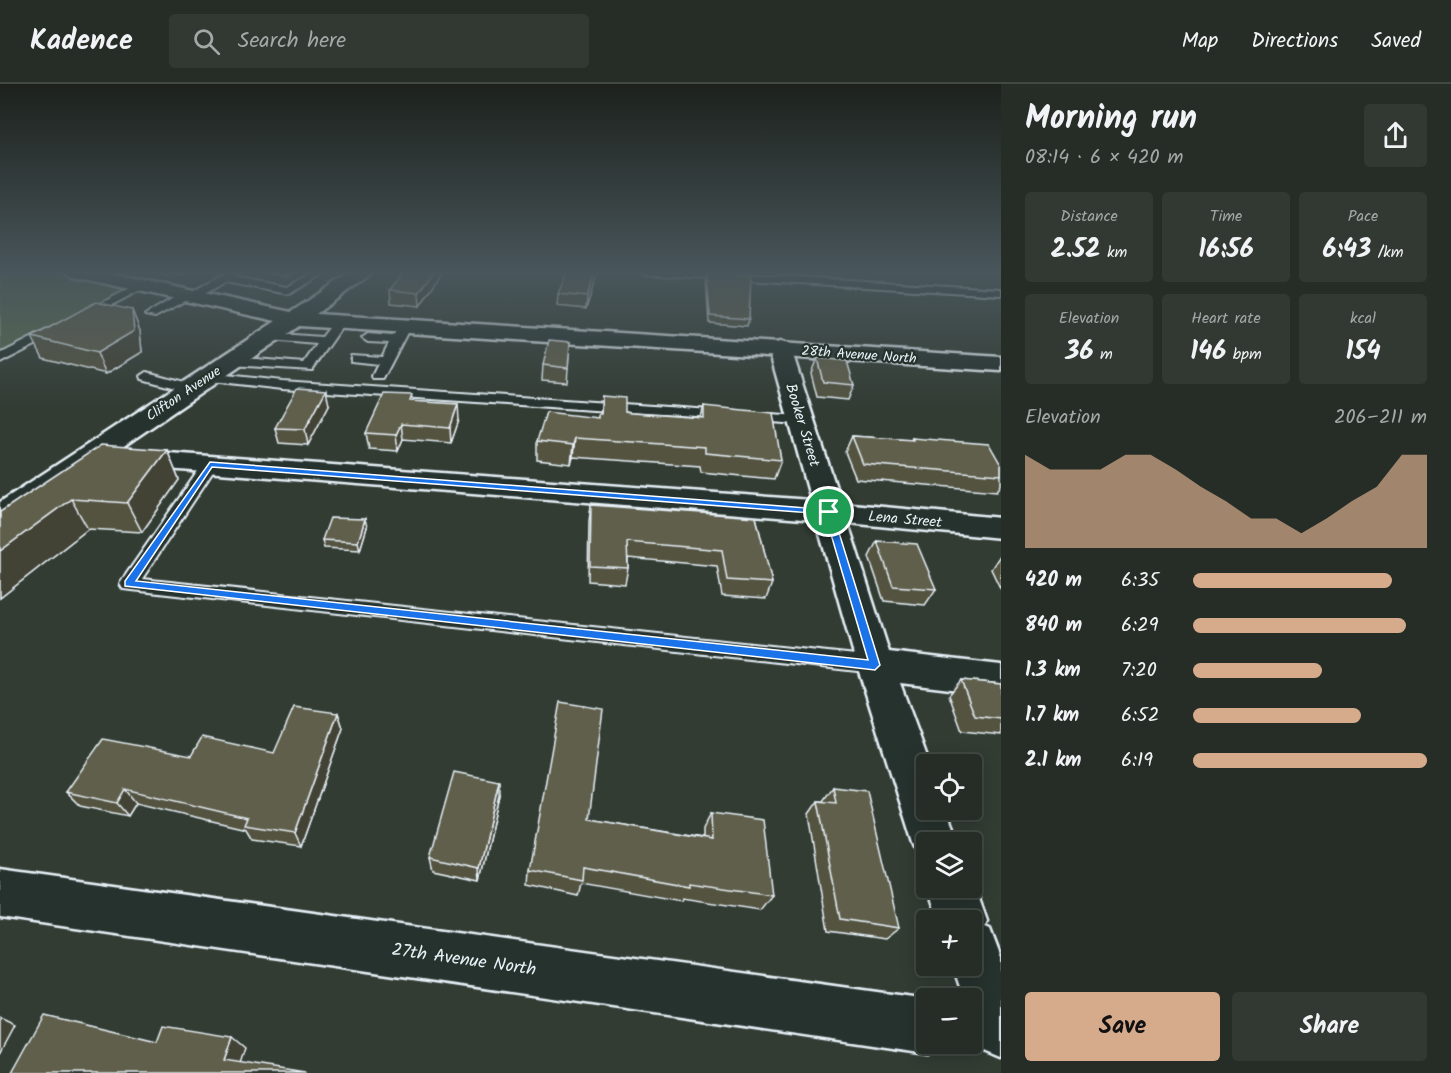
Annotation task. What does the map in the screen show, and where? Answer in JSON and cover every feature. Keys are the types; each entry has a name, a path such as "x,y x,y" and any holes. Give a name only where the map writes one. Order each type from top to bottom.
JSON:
{"street":[{"name":"28th Avenue North","path":"286,317 294,319 329,342 780,349 1001,364"},
{"name":"Clifton Avenue","path":"0,516 297,317"},
{"name":"Booker Street","path":"780,349 875,665 932,832"},
{"name":"Lena Street","path":"91,455 829,512 1001,528"},
{"path":"875,665 1001,680"},
{"name":"27th Avenue North","path":"0,893 916,1024"},
{"path":"982,975 1001,1031"},
{"path":"982,1033 1001,1036"}],"lane":[{"path":"0,359 81,317"},
{"path":"269,336 329,342"},
{"path":"231,361 307,367 329,342"},
{"path":"395,344 362,348 395,344"},
{"path":"378,376 395,344"},
{"path":"147,376 199,383 282,385 801,420"},
{"path":"210,464 129,584 875,665"}],"green space":[{"path":"0,317 80,317 0,359"}],"building":[{"path":"68,317 133,317 134,331 97,353 32,337"},
{"path":"549,340 570,342 568,368 543,365"},
{"path":"817,358 847,361 854,385 823,382"},
{"path":"297,388 326,390 305,429 275,428"},
{"path":"384,394 412,395 410,401 458,404 450,428 401,424 396,435 366,433"},
{"path":"602,396 625,398 625,412 631,413 704,418 704,406 773,413 781,460 705,453 705,447 575,438 573,445 537,441 546,412 598,418 598,414 601,414"},
{"path":"852,436 989,444 1001,465 1001,475 863,464"},
{"path":"101,445 167,450 127,503 71,499 0,551 0,512"},
{"path":"591,505 756,517 772,583 727,580 722,550 627,542 628,568 590,566"},
{"path":"330,518 365,519 358,542 322,540"},
{"path":"877,541 917,544 936,589 893,586"},
{"path":"961,680 1001,684 1001,719 975,716"},
{"path":"560,702 603,709 589,819 712,840 711,813 763,820 772,895 689,883 689,886 583,867 582,880 530,870"},
{"path":"294,707 338,713 295,833 244,825 247,818 125,789 117,803 66,792 103,739 191,756 202,737 274,753"},
{"path":"454,772 499,781 479,868 430,857"},
{"path":"833,787 867,791 899,928 840,919 818,801 836,803"},
{"path":"44,1015 157,1042 163,1026 232,1037 224,1060 305,1073 12,1073"}],"route":[{"path":"210,464 829,512 875,665 129,584 210,464"}]}
